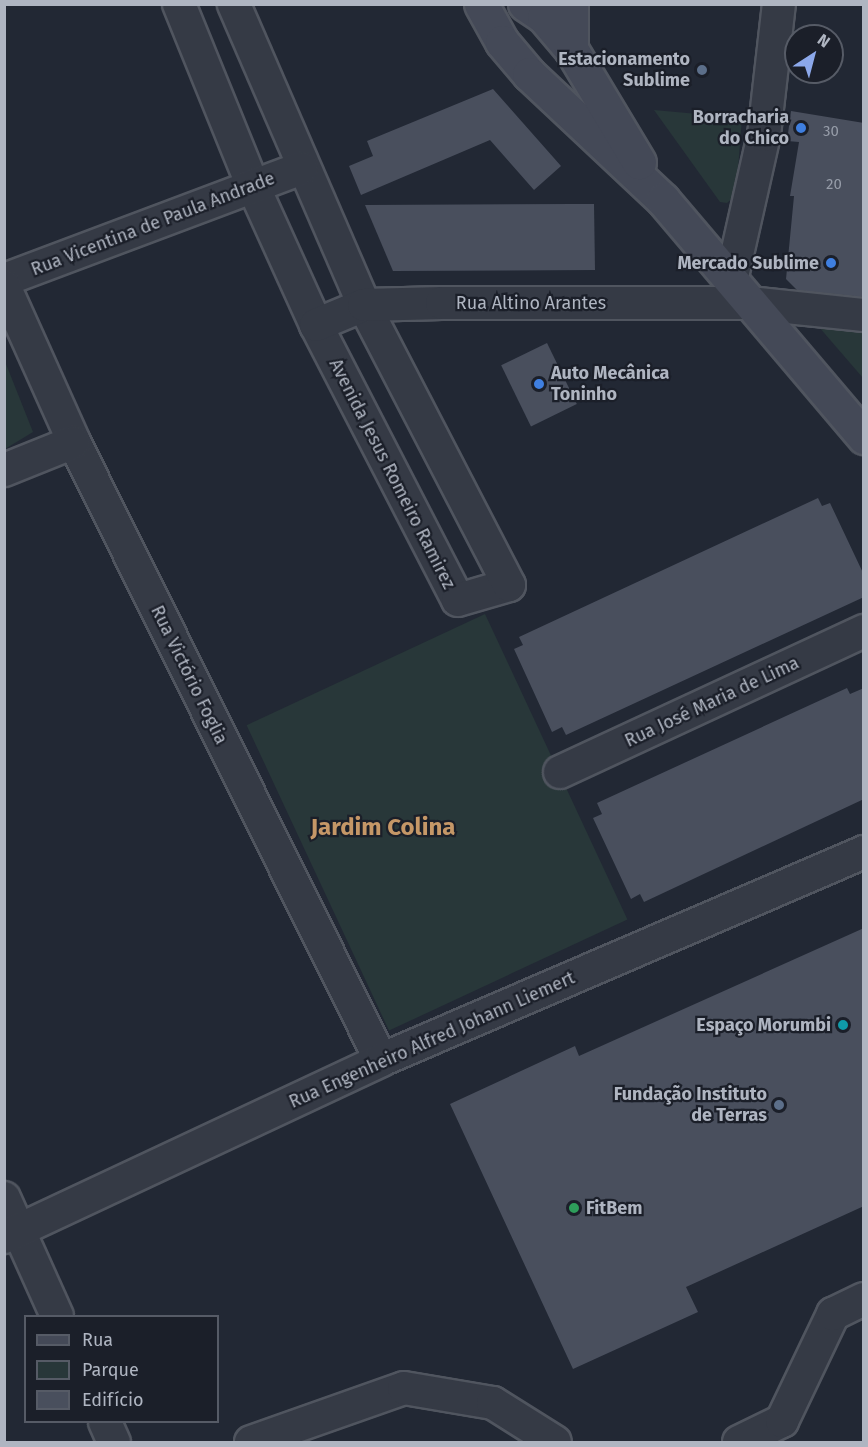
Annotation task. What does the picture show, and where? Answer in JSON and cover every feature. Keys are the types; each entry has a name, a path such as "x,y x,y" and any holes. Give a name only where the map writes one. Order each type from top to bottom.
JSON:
{"street":[{"name":"Avenida Jesus Romeiro Ramirez","path":"179,4 253,186 316,325 458,600 510,585 364,305 302,168 234,4"},
{"path":"481,4 502,42 529,74 663,200 864,437"},
{"path":"502,42 517,4"},
{"path":"525,4 544,17 571,49 663,200"},
{"path":"529,74 553,67 571,49 571,4"},
{"path":"740,292 765,135 779,4"},
{"name":"Rua Vicentina de Paula Andrade","path":"4,280 302,168"},
{"name":"Rua Victório Foglia","path":"4,286 74,442 381,1060"},
{"name":"Rua Altino Arantes","path":"316,325 364,305 740,292 864,315"},
{"path":"4,470 74,442"},
{"name":"Rua José Maria de Lima","path":"560,772 864,631"},
{"name":"Rua Engenheiro Alfred Johann Liemert","path":"12,1234 381,1060 864,852"},
{"path":"4,1198 12,1234 56,1315"},
{"path":"739,1443 782,1421 832,1314 864,1299"},
{"path":"251,1443 405,1388 493,1403 555,1443"},
{"path":"105,1423 114,1443"}],"green space":[{"path":"654,110 742,118 736,195 727,203 720,202"},
{"path":"819,327 863,330 863,378"},
{"path":"4,359 33,432 5,449 4,449"},
{"path":"485,614 627,919 389,1031 247,725"}],"building":[{"path":"493,89 561,166 534,190 490,140 361,195 349,166 373,156 367,141"},
{"path":"791,111 864,123 864,297 797,290 786,279 794,196 790,196 799,142 787,141"},
{"path":"594,204 595,270 393,271 365,205"},
{"name":"Auto Mecânica Toninho","path":"547,343 577,404 531,426 501,365"},
{"path":"818,498 822,506 830,503 864,575 864,597 566,735 562,727 552,732 514,649 523,645 519,637"},
{"path":"847,688 850,694 864,688 864,799 644,902 640,894 631,899 593,818 602,814 597,803"},
{"path":"864,928 864,1206 686,1287 698,1312 573,1369 450,1104 575,1046 579,1056"}],"place":[{"name":"Estacionamento Sublime","path":"702,70"},
{"name":"Borracharia do Chico","path":"801,128"},
{"name":"Mercado Sublime","path":"831,263"},
{"name":"Auto Mecânica Toninho","path":"539,384"},
{"name":"Espaço Morumbi","path":"843,1025"},
{"name":"Fundação Instituto de Terras","path":"779,1105"},
{"name":"FitBem","path":"574,1208"}],"district":[{"name":"Jardim Colina","path":"383,828"}]}
